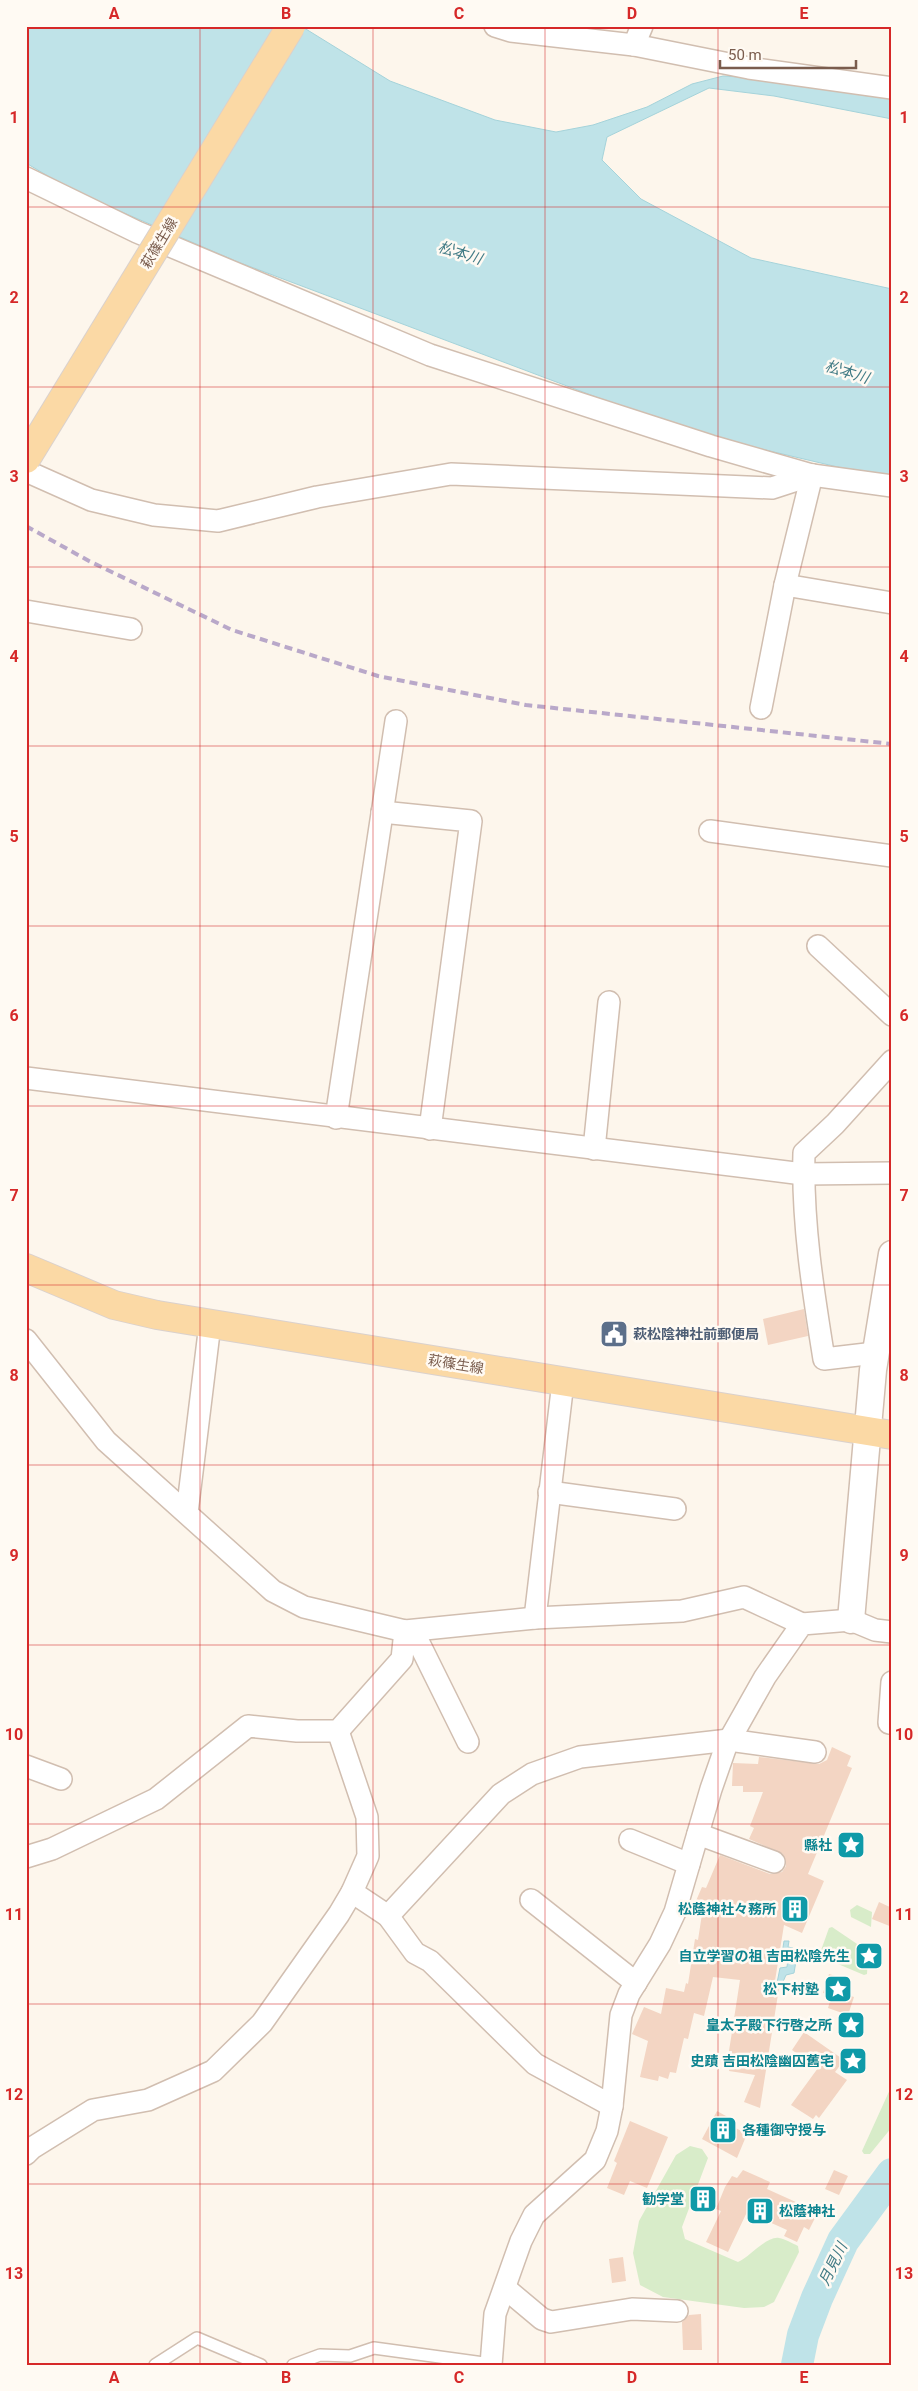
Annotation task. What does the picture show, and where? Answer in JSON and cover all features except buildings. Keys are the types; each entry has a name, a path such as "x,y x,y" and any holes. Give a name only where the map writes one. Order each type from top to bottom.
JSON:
{"main road":[{"name":"萩篠生線","path":"26,459 291,26"},
{"name":"萩篠生線","path":"26,1268 114,1304 210,1324 879,1433"}],"street":[{"path":"495,26 510,31 638,36 749,68 892,88"},
{"path":"26,178 138,232 430,355 711,446 812,475 892,486"},
{"path":"26,471 91,500 154,514 218,521 318,497 452,474 772,488 812,475"},
{"path":"761,708 784,585 812,475"},
{"path":"784,585 892,603"},
{"path":"26,611 131,629"},
{"path":"336,1118 396,721"},
{"path":"382,812 471,821 430,1129"},
{"path":"710,832 892,856"},
{"path":"818,946 892,1016"},
{"path":"594,1149 608,1002"},
{"path":"875,1353 824,1359 810,1273 803,1174 804,1154 835,1124 892,1060"},
{"path":"26,1078 336,1118 803,1174 892,1173"},
{"path":"851,1620 879,1433 875,1353 892,1254"},
{"path":"187,1514 210,1324"},
{"path":"26,1340 106,1441 273,1591 304,1607 408,1631 535,1618 682,1611 744,1596 802,1624 851,1620 875,1630 892,1632"},
{"path":"535,1618 563,1382"},
{"path":"549,1492 674,1509"},
{"path":"491,2365 495,2314 521,2241 534,2215 595,2160 606,2131 612,2106 621,2015 636,1982 660,1944 675,1912 711,1789 729,1740 765,1677 802,1624"},
{"path":"26,1857 52,1848 156,1799 248,1726 338,1731 402,1659 408,1631"},
{"path":"408,1631 468,1742"},
{"path":"889,1723 892,1682"},
{"path":"28,2148 93,2110 148,2100 213,2071 262,2023 344,1918 361,1884 368,1856 367,1817 338,1731"},
{"path":"388,1916 501,1794 532,1774 580,1758 729,1740 815,1752"},
{"path":"26,1766 61,1779"},
{"path":"698,1834 774,1862"},
{"path":"630,1840 689,1864"},
{"path":"361,1884 416,1953 430,1961 535,2064 612,2106"},
{"path":"531,1900 636,1982"},
{"path":"505,2288 542,2319 551,2322 632,2309 677,2311"}],"lane":[{"path":"155,2365 197,2338 260,2365"},
{"path":"292,2365 320,2355 350,2356 374,2348 491,2365"}],"green space":[{"path":"857,1905 872,1912 871,1927 851,1917 850,1910"},
{"path":"832,1927 866,1950 868,1955 867,1974 864,1975 819,1956 829,1928"},
{"path":"892,2085 892,2127 870,2154 864,2154 862,2151"},
{"path":"690,2146 702,2149 708,2158 682,2227 685,2239 738,2262 763,2243 774,2238 784,2239 798,2246 799,2252 774,2302 764,2307 744,2308 663,2297 640,2285 633,2253 639,2221 676,2155"}],"water":[{"name":"松本川","path":"26,26 301,26 390,81 495,120 556,132 593,125 647,107 692,84 723,76 773,79 868,96 892,98 892,119 774,96 709,88 607,137 602,160 641,199 751,258 892,289 892,475 842,468 689,432 238,262 73,191 26,163"},
{"path":"784,1941 789,1941 788,1947 793,1948 792,1954 797,1955 794,1973 786,1975 782,1984 777,1983 780,1968 787,1967 788,1958 782,1954"}],"waterway":[{"name":"月見川","path":"797,2365 803,2335 817,2298 843,2241 892,2174"}],"railway":[{"path":"26,526 89,561 232,630 378,676 526,705 892,744"}],"place":[{"name":"萩松陰神社前郵便局","path":"614,1334"},
{"name":"縣社","path":"851,1845"},
{"name":"松蔭神社々務所","path":"795,1909"},
{"name":"自立学習の祖 吉田松陰先生","path":"869,1956"},
{"name":"松下村塾","path":"838,1989"},
{"name":"皇太子殿下行啓之所","path":"851,2025"},
{"name":"史蹟 吉田松陰幽囚舊宅","path":"853,2061"},
{"name":"各種御守授与","path":"723,2130"},
{"name":"勧学堂","path":"703,2199"},
{"name":"松蔭神社","path":"760,2211"}]}
